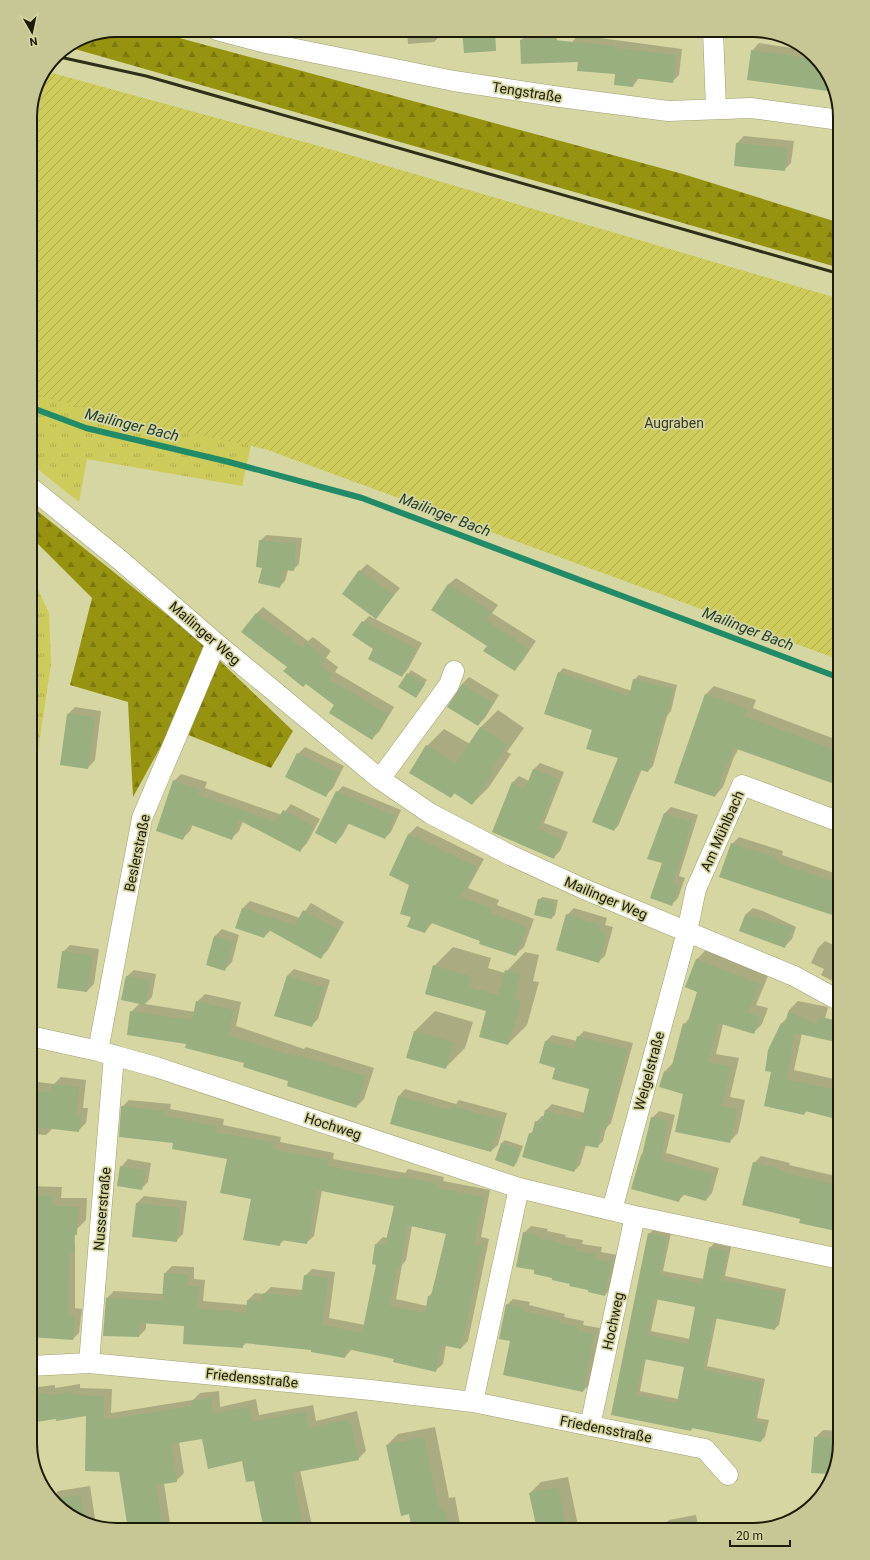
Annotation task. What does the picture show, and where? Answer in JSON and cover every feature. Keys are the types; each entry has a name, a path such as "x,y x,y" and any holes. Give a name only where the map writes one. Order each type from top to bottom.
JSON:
{"street":[{"name":"Tengstraße","path":"246,37 454,81 668,111 716,108 751,108 833,119"},
{"path":"713,37 716,108"},
{"name":"Mailinger Weg","path":"37,494 120,560 216,643 380,779 431,814 510,855 687,932 794,976 833,997"},
{"name":"Beslerstraße","path":"106,1053 142,818 216,643"},
{"path":"380,779 449,685 454,671"},
{"name":"Am Mühlbach","path":"687,932 696,889 742,786 833,819"},
{"name":"Weigelstraße","path":"612,1210 687,932"},
{"name":"Hochweg","path":"37,1038 106,1053 519,1188 635,1216 833,1258"},
{"name":"Nusserstraße","path":"89,1363 106,1053"},
{"path":"473,1402 519,1188"},
{"name":"Hochweg","path":"590,1426 635,1216"},
{"name":"Friedensstraße","path":"37,1366 89,1363 371,1390 473,1402 705,1449 728,1475"}],"green space":[{"path":"111,37 176,37 683,174 833,221 833,266 75,49 86,43"},
{"name":"Augraben","path":"50,73 319,146 833,297 833,657 265,449 144,423 37,395 37,111 43,86"},
{"path":"37,349 261,400 242,486 87,459 79,502 37,469"},
{"path":"37,511 195,637 293,731 271,768 171,728 133,797 128,702 70,685 92,598 37,543"},
{"path":"37,588 49,613 51,664 37,766"}],"building":[{"path":"463,37 495,37 496,51 464,53"},
{"path":"554,38 554,40 615,46 615,48 676,55 673,83 634,78 633,87 614,85 615,74 577,71 578,62 521,64 520,40"},
{"path":"751,50 807,58 820,72 829,91 747,80"},
{"path":"736,143 787,148 785,171 734,166"},
{"path":"259,540 296,544 294,571 284,570 280,588 258,583 262,568 256,567"},
{"path":"359,570 394,595 376,619 342,594"},
{"path":"448,584 492,612 486,620 529,649 515,671 483,651 487,646 431,610"},
{"path":"256,613 302,648 306,643 325,658 320,665 332,674 329,679 388,714 372,740 329,713 334,705 306,684 303,687 283,671 287,667 241,632"},
{"path":"362,621 416,649 402,677 368,659 373,649 352,635"},
{"path":"558,672 629,696 633,679 673,689 666,717 664,716 648,772 640,770 614,831 592,822 618,758 586,749 592,730 544,714"},
{"path":"407,673 425,684 416,698 398,687"},
{"path":"462,684 493,703 478,726 447,707"},
{"path":"705,694 748,709 745,716 833,749 833,783 734,748 729,763 727,762 715,797 674,783"},
{"path":"67,714 95,717 88,769 60,765"},
{"path":"480,727 508,745 491,769 494,771 472,805 454,793 451,798 409,773 426,745 456,763"},
{"path":"297,753 338,773 326,797 285,777"},
{"path":"533,769 558,779 538,829 562,839 554,859 492,832 512,782 525,789"},
{"path":"173,780 200,789 198,795 276,822 283,810 313,826 300,852 239,820 232,840 189,824 183,840 156,831"},
{"path":"336,791 395,816 385,839 347,823 336,844 315,833"},
{"path":"664,813 692,822 673,883 678,885 672,906 650,898 662,863 647,859"},
{"path":"408,834 477,867 461,897 492,908 490,913 527,927 516,956 479,944 480,941 429,922 425,933 407,927 411,917 400,914 409,885 389,875"},
{"path":"731,843 777,858 776,862 833,882 833,915 719,877"},
{"path":"538,899 555,903 552,919 534,915"},
{"path":"242,908 295,925 303,910 338,929 321,959 267,929 264,938 235,928"},
{"path":"566,914 601,925 599,931 607,934 599,963 556,950"},
{"path":"745,915 792,927 785,948 739,931"},
{"path":"214,936 233,942 225,971 206,965"},
{"path":"62,951 93,956 87,992 57,988"},
{"path":"696,959 760,984 748,1013 760,1017 754,1034 718,1023 708,1062 731,1067 722,1106 737,1109 730,1143 675,1132 683,1094 659,1087 664,1071 670,1073 683,1023 687,1025 697,992 685,987"},
{"path":"433,965 472,977 469,987 498,995 505,970 521,974 514,999 521,1001 508,1045 479,1037 486,1011 425,994"},
{"path":"126,976 150,981 145,1005 121,1000"},
{"path":"287,976 324,987 312,1027 274,1016"},
{"path":"196,1001 234,1010 228,1035 296,1057 297,1055 366,1076 356,1108 287,1086 288,1081 243,1067 244,1063 185,1048 186,1044 127,1035 130,1011 192,1020"},
{"path":"788,1012 817,1024 820,1017 833,1020 833,1041 795,1033 786,1079 833,1089 833,1118 805,1111 804,1115 764,1106 771,1072 765,1071 768,1050 781,1023 785,1024"},
{"path":"414,1031 453,1042 446,1069 406,1058"},
{"path":"577,1036 627,1049 606,1130 601,1129 598,1148 582,1145 574,1172 522,1157 529,1133 532,1134 535,1121 542,1123 545,1110 582,1120 589,1089 552,1079 555,1068 539,1063 545,1041 574,1048"},
{"path":"52,1084 79,1087 76,1115 81,1116 79,1132 37,1127 37,1091 51,1092"},
{"path":"398,1096 451,1110 452,1106 501,1120 491,1152 390,1124"},
{"path":"121,1106 164,1111 164,1116 217,1126 216,1132 274,1143 273,1149 328,1160 327,1166 399,1180 400,1176 437,1184 436,1188 484,1197 474,1244 482,1246 461,1349 441,1345 436,1372 393,1362 394,1359 347,1349 345,1358 311,1352 311,1350 243,1343 243,1348 183,1344 184,1326 140,1323 139,1337 103,1336 106,1298 162,1301 164,1273 188,1274 187,1286 198,1287 197,1308 246,1313 247,1300 262,1301 263,1293 301,1297 304,1275 328,1278 322,1325 362,1333 376,1265 372,1264 375,1244 385,1245 394,1206 317,1190 307,1244 281,1240 280,1246 243,1240 251,1199 220,1193 227,1159 172,1149 173,1143 119,1137","holes":["407,1225 446,1234 431,1296 428,1296 425,1313 390,1306 396,1268 400,1269"]},
{"path":"651,1117 668,1121 660,1160 713,1174 706,1201 681,1194 679,1202 631,1189 642,1155"},
{"path":"501,1143 520,1149 514,1167 495,1160"},
{"path":"753,1162 783,1170 783,1172 833,1184 833,1230 799,1223 800,1219 742,1205"},
{"path":"120,1166 145,1170 142,1190 117,1186"},
{"path":"37,1195 53,1196 53,1206 78,1207 77,1235 75,1235 74,1253 69,1253 68,1315 75,1316 73,1340 37,1337"},
{"path":"136,1203 180,1208 177,1242 132,1237"},
{"path":"523,1232 541,1236 540,1238 559,1242 559,1244 576,1247 576,1251 595,1254 595,1259 611,1262 605,1296 588,1292 588,1290 569,1286 570,1284 552,1280 552,1278 534,1274 534,1270 516,1267"},
{"path":"648,1233 667,1237 660,1275 702,1284 709,1247 727,1251 721,1280 783,1293 775,1330 714,1318 703,1370 761,1383 753,1422 765,1424 761,1442 692,1428 691,1431 611,1415","holes":["655,1299 695,1307 688,1344 647,1335","644,1359 684,1367 677,1403 636,1395"]},
{"path":"506,1304 524,1308 524,1311 560,1320 559,1323 578,1327 578,1331 594,1334 583,1392 503,1375 510,1341 499,1339"},
{"path":"73,1391 72,1395 104,1396 104,1420 192,1406 191,1401 211,1398 213,1414 249,1407 252,1422 305,1412 308,1428 350,1419 359,1460 292,1473 303,1523 263,1523 254,1481 246,1482 242,1461 208,1469 202,1439 171,1444 177,1482 156,1485 162,1523 127,1523 119,1472 85,1471 86,1416 56,1421 56,1419 37,1422 37,1394 47,1393 48,1396"},
{"path":"424,1437 439,1508 444,1508 447,1523 411,1523 409,1514 401,1516 386,1445"},
{"path":"814,1437 833,1438 832,1454 827,1474 811,1473"},
{"path":"558,1487 566,1523 535,1523 529,1493"},
{"path":"81,1495 83,1516 68,1507 59,1498"}],"waterway":[{"name":"Mailinger Bach","path":"37,410 86,428 229,462 362,498 833,675"}],"railway":[{"path":"63,58 146,76 833,272"}]}
